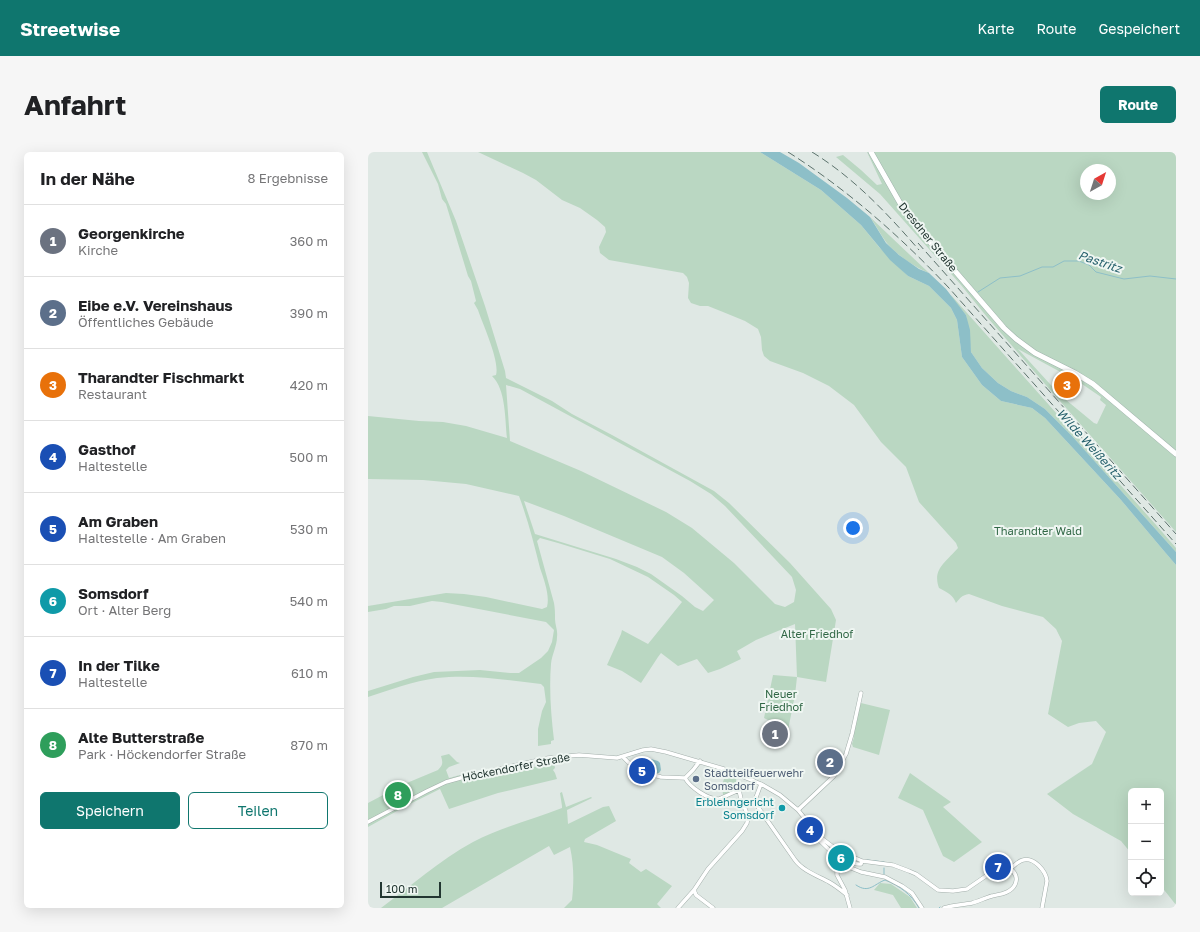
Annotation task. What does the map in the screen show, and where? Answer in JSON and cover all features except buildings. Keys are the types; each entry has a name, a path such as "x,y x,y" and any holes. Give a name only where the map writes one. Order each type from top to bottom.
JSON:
{"main road":[{"name":"Dresdner Straße","path":"871,152 912,221 980,298 1004,328 1035,353 1075,373 1093,384 1176,454"}],"street":[{"path":"798,810 834,776 846,754 856,721 861,693"},
{"name":"Höckendorfer Straße","path":"368,822 446,782 533,761 579,755 617,758 650,750 666,752 700,761 736,773 762,784 780,795 798,810 820,837 837,850 862,861 901,868 916,874 938,890 953,891 967,889 999,867 1010,869 1019,861 1028,860 1035,862 1043,870 1047,881 1042,908"},
{"path":"623,757 629,763 650,774 685,778 695,790 716,799 720,799 751,785 753,780"},
{"path":"685,778 700,761"},
{"path":"762,784 755,800 758,807 797,864 830,883 847,895"},
{"path":"678,908 747,823 748,816 739,790"},
{"path":"818,839 846,866 879,875 893,881 912,893 922,908"},
{"path":"841,862 862,864 862,861"},
{"path":"841,862 837,869 837,875 847,895 850,908"},
{"path":"944,908 972,903 986,897 1009,891 1015,883 1016,877 1014,872 1010,869"},
{"path":"694,890 696,895 713,908"}],"green space":[{"name":"Alter Friedhof","path":"422,152 427,152 456,221 485,306 506,378 552,401 572,414 714,491 729,503 790,563 831,609 836,620 826,682 797,677 795,624 756,640 737,651 741,659 708,673 697,659 678,666 661,653 641,683 622,671 607,665 622,630 648,644 682,602 648,577 610,559 540,538 537,541 554,603 557,632 557,640 550,673 554,740 551,741 551,744 538,746 538,729 542,711 546,702 544,687 541,684 489,678 450,677 419,681 368,697 368,691 434,672 480,670 519,673 541,658 548,651 552,642 554,630 546,622 432,601 410,606 394,606 368,612 368,606 446,593 486,597 542,609 547,607 548,602 546,588 519,496 466,484 423,480 368,479 368,416 443,422 466,426 507,438 502,397 497,382 492,376 496,375 496,361 478,310 474,303 476,301 471,281 468,276 446,204 442,199 438,184","holes":["506,385 520,389 690,481 711,494 725,506 792,577 796,590 794,602 785,607 775,604 734,563 692,528 666,512 581,471 510,441","524,501 662,557 684,573 714,600 703,611 695,607 651,574 637,567 535,534"]},
{"name":"Tharandter Wald","path":"478,152 760,152 821,190 861,225 879,247 908,276 929,286 951,308 957,320 962,357 982,385 1001,401 1032,408 1045,418 1121,500 1176,565 1176,905 1164,890 1164,788 1128,788 1128,849 1121,841 1073,814 1047,794 1092,764 1106,732 1096,721 1079,723 1068,727 1048,714 1062,641 1056,629 1043,617 1002,606 969,594 961,597 956,603 947,592 939,588 937,576 941,566 958,548 956,543 919,502 906,467 881,442 854,405 829,386 803,373 770,361 764,356 758,329 745,321 708,306 700,306 691,303 688,298 689,283 687,277 683,273 609,260 600,253 599,247 606,232 605,227 580,208 562,200 536,180"},
{"path":"867,152 1176,152 1176,532 880,194 836,157 843,155 877,185 882,184","holes":["1018,349 1079,382 1101,397 1100,400 1106,405 1097,424 1060,395"]},
{"path":"870,217 929,273 912,264 894,251 886,242"},
{"path":"951,295 1157,526 1176,548 1176,552 1072,436 1045,409 1027,397 1011,391 998,383 982,368 971,352 966,315"},
{"name":"Neuer Friedhof","path":"773,675 797,677 788,730 764,718"},
{"path":"861,703 890,710 879,755 853,747 853,731"},
{"path":"449,754 460,763 449,767 446,770 449,778 460,775 462,781 554,763 555,768 553,770 557,779 498,793 449,809 440,789 368,827 368,803 402,785 438,770 442,764 441,756"},
{"path":"722,773 736,777 737,789 723,795 722,785 724,779"},
{"path":"910,773 951,802 943,807 982,842 954,862 943,856 923,810 898,798"},
{"path":"562,792 566,807 591,797 592,798 567,810 568,824 603,807 609,806 616,821 585,839 584,842 597,845 631,859 629,863 641,872 646,869 672,886 657,904 661,908 564,908 572,900 573,874 570,847 554,855 549,846 442,908 381,908 437,865 473,842 506,828 562,808 560,793"},
{"path":"880,883 891,884 910,897 917,908 901,908 893,895 874,890"}],"water":[{"path":"760,152 780,152 799,163 847,198 870,217 886,243 899,255 919,269 929,273 946,289 966,315 970,330 971,352 982,368 998,383 1011,391 1027,397 1045,409 1072,436 1176,552 1176,565 1121,500 1045,418 1032,408 1001,401 982,385 962,357 957,320 951,308 929,286 908,276 890,260 861,225 821,190"},
{"path":"651,759 660,763 661,770 659,773 653,773 640,766 644,762"}],"waterway":[{"name":"Pastritz","path":"978,292 1000,278 1020,276 1042,267 1053,267 1064,261 1079,261 1089,265 1096,272 1124,279 1150,276 1176,279"},
{"path":"867,860 884,862"},
{"path":"884,868 884,874"},
{"path":"840,869 843,872"},
{"path":"856,885 864,889 885,880 905,891 919,908"}],"railway":[{"path":"788,152 853,198 931,269 1176,544"},
{"path":"812,152 842,173 856,185 895,223 919,250"},
{"path":"918,243 1176,534"}],"place":[{"name":"Tharandter Fischmarkt","path":"1067,385"},
{"name":"Georgenkirche","path":"775,734"},
{"name":"Eibe e.V. Vereinshaus","path":"830,762"},
{"name":"Am Graben","path":"642,771"},
{"name":"Stadtteilfeuerwehr Somsdorf","path":"696,779"},
{"name":"Alte Butterstraße","path":"398,795"},
{"name":"Erblehngericht Somsdorf","path":"782,808"},
{"name":"Gasthof","path":"810,830"},
{"name":"Somsdorf","path":"841,858"},
{"name":"In der Tilke","path":"998,867"}],"water label":[{"name":"Wilde Weißeritz","path":"1089,444"}]}
